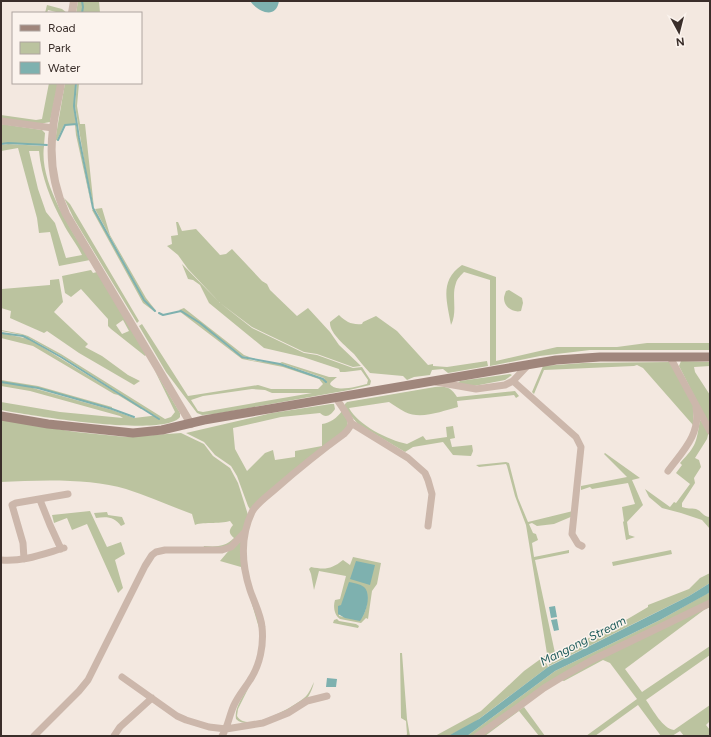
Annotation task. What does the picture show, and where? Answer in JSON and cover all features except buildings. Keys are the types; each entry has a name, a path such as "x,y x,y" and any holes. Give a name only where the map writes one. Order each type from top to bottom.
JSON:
{"main road":[{"path":"1,416 48,424 126,433 139,433 528,365 581,358 634,356 710,357"}],"street":[{"path":"72,12 74,1"},
{"path":"61,84 53,128 51,155 53,175 60,200 66,214 191,424"},
{"path":"1,121 53,128"},
{"path":"670,357 710,430"},
{"path":"432,381 476,389 505,385 513,382 528,365"},
{"path":"513,382 580,442 580,463 572,534 578,544 582,546"},
{"path":"336,398 351,423 408,458 424,473 428,480 432,494 428,526"},
{"path":"668,472 694,433 697,417 694,401"},
{"path":"222,736 226,729 234,705 254,674 262,645 262,625 245,569 244,548 246,531 252,511 299,468 344,434 351,423"},
{"path":"24,559 23,543 12,505 68,494"},
{"path":"1,560 19,560 30,558 63,548 50,525 40,500"},
{"path":"34,736 88,680 140,575 152,555 165,550 222,550 231,547 246,531"},
{"path":"476,736 562,677 592,660 710,603"},
{"path":"122,677 177,716 186,720 226,729 263,723 288,713 307,701 327,696"},
{"path":"114,736 120,727 152,698"}],"green space":[{"path":"78,1 99,1 100,12 76,12"},
{"path":"47,5 62,9 66,12 48,10 47,12 45,12"},
{"path":"49,84 58,84 50,122 39,124 1,119 1,115 36,120 42,119"},
{"path":"65,84 76,84 74,106 76,124 64,125 57,140 55,141"},
{"path":"77,84 79,84 77,106 80,124 85,124 94,208 87,177 75,106"},
{"path":"1,124 42,130 45,133 44,145 1,144"},
{"path":"76,125 92,208 76,135"},
{"path":"1,145 44,146 46,175 51,190 66,220 90,260 59,266 50,232 39,233 37,218 18,148 1,151","holes":["29,151 39,151 44,179 51,197 65,227 82,255 66,258 55,223 46,212 38,189"]},
{"path":"64,198 70,204 139,321 137,323 74,219"},
{"path":"102,208 110,235 146,298 157,312 144,299 95,209"},
{"path":"94,209 144,300 155,312 143,303 92,210"},
{"path":"176,222 178,222 182,231 196,229 220,255 226,254 232,249 262,281 267,284 270,290 297,316 308,308 330,332 339,345 361,366 353,367 317,354 304,352 252,327 220,303 188,269 178,255 167,246 172,244 171,236 178,235"},
{"path":"182,264 220,303 252,328 304,353 317,355 353,368 362,367 371,381 370,385 215,414 202,415 197,413 166,372 139,326 142,324 188,396 258,385 271,389 318,389 323,384 319,379 283,367 242,359 179,311 195,319 234,351 245,358 254,361 280,364 323,379 326,382 324,378 280,363 282,362 329,377 337,377 330,384 337,388 347,388 367,384 368,380 361,370 340,372 339,369 303,357 264,348 209,303 200,285 193,280 188,279","holes":["252,389 265,390 272,393 312,393 203,412 198,411 191,400 203,396"]},
{"path":"462,265 496,277 496,361 557,347 617,347 647,343 710,343 710,350 590,350 540,356 490,366 490,280 464,272 460,276 454,293 454,314 451,325 446,292 447,285 455,271"},
{"path":"91,270 93,273 97,272 147,354 145,356 111,329 108,326 108,319 81,289 71,297 65,293 62,276","holes":["123,320 129,331 122,334 116,325"]},
{"path":"59,279 63,302 54,312 88,344 85,347 102,356 128,375 140,381 134,385 79,353 47,331 44,333 10,318 11,311 1,308 1,285 2,289 50,285 50,280"},
{"path":"509,290 522,298 523,303 521,311 515,311 507,307 504,301 504,296 506,291"},
{"path":"184,308 244,355 252,358 242,356 200,323 179,310"},
{"path":"339,315 344,320 355,324 362,324 363,322 376,316 397,331 428,365 433,364 433,366 447,367 487,361 488,366 448,373 443,369 432,370 430,375 414,377 407,380 403,376 370,373 332,331 330,322"},
{"path":"1,330 28,336 61,354 165,419 171,417 175,412 154,369 180,413 180,417 169,423 124,425 66,420 1,410 1,402 60,412 123,418 30,391 1,386 1,380 38,386 112,407 112,409 38,388 22,385 112,410 134,418 154,416 160,419 61,356 29,338 23,335"},
{"path":"1,333 29,339 143,409 114,394 33,346 1,338"},
{"path":"681,361 710,362 710,366 694,367 695,372 710,395 710,427 679,366"},
{"path":"671,362 694,406 693,425 643,368 637,365 544,370 534,394 532,392 543,366 583,363"},
{"path":"510,374 512,375 505,380 474,386 458,383 460,381"},
{"path":"435,387 448,388 453,391 457,397 515,391 519,396 516,398 514,395 457,401 458,407 425,415 405,412 389,402 349,408 359,420 374,431 391,439 407,444 423,436 426,440 447,437 446,427 453,426 455,438 450,439 452,447 472,445 473,451 471,456 453,455 443,442 413,447 405,452 358,424 344,408 347,402"},
{"path":"334,404 335,409 328,416 324,416 320,413 281,417 233,428 235,449 247,471 265,453 273,450 275,460 295,457 295,451 322,446 322,424 333,420 342,411 348,420 347,428 251,511 237,476 231,466 215,455 204,442 186,433 272,413"},
{"path":"1,420 76,432 126,437 181,433 204,444 213,456 230,468 238,483 249,518 245,528 229,546 203,549 204,546 224,545 234,538 230,533 233,525 230,521 195,525 192,514 112,485 81,481 1,482"},
{"path":"700,420 709,431 707,439 695,458 699,460 701,467 694,478 695,483 682,503 682,507 696,509 710,517 710,529 702,520 662,508 649,497 645,489 670,507 674,502 676,503 690,484 676,473 682,465 680,463 693,448 698,434"},
{"path":"605,453 640,478 632,480 643,505 627,522 629,535 635,537 626,540 622,507 635,504 628,483 592,489 590,487 581,490 581,486 627,477 604,454"},
{"path":"509,463 518,498 528,522 573,511 573,516 554,524 537,526 532,523 529,524 538,540 532,543 534,557 569,550 569,553 535,560 555,653 614,627 648,607 648,605 689,589 700,578 710,573 710,583 689,596 549,666 526,525 515,496 507,466 506,464 479,467 476,465"},
{"path":"90,511 107,547 121,542 125,554 115,560 123,588 118,593 87,524 72,530 67,518 54,523 52,515"},
{"path":"107,512 108,515 122,517 125,524 121,526 119,523 110,518 96,518 94,513"},
{"path":"243,540 242,558 261,628 259,628 241,567 220,561 231,548"},
{"path":"671,550 672,554 613,566 612,562"},
{"path":"353,557 381,563 377,584 372,591 368,619 366,618 361,623 340,619 335,613 335,600 340,599 346,576 319,571 314,590 309,569 311,567 328,568 343,560 350,565","holes":["367,592 367,604 360,620 339,616 341,605"]},
{"path":"710,592 710,601 592,659 475,736 467,736 555,671 660,620"},
{"path":"710,605 710,607 625,669 642,692 710,646 710,655 646,700 662,723 674,730 710,705 710,721 706,725 710,730 710,736 684,736 680,731 672,736 661,736 638,705 595,736 586,736 637,699 610,663 603,660 564,681 561,680 605,656"},
{"path":"337,619 339,621 356,624 359,626 358,628 333,623 334,620"},
{"path":"400,653 402,653 407,719 410,736 406,736 406,721 401,718"},
{"path":"546,655 548,667 471,725 448,736 435,736 481,711 524,671"},
{"path":"314,682 308,697 303,702 284,713 273,718 262,721 251,723 242,723 236,719 236,711 238,706 249,687 238,709 237,716 242,721 250,722 260,721 270,717 298,702 307,695"},
{"path":"524,707 545,736 539,736 519,711 485,736 479,736"}],"water":[{"path":"250,1 279,1 274,11 266,12 257,8"},
{"path":"356,561 375,565 370,585 350,579"},
{"path":"349,582 359,584 364,587 368,594 366,609 360,621 345,618 338,614 338,606 341,605"},
{"path":"710,583 710,592 707,594 660,620 555,671 467,736 448,736 479,719 548,667 689,596"},
{"path":"555,606 557,617 551,618 549,607"},
{"path":"557,619 559,630 554,631 551,620"},
{"path":"327,678 337,679 336,687 326,687"}],"waterway":[{"path":"82,1 82,12"},
{"path":"76,84 74,106 93,208 144,300 155,311"},
{"path":"58,140 65,125 77,124"},
{"path":"1,144 47,145"},
{"path":"159,313 163,315 181,311 200,323 242,357 280,364 323,379 326,382"},
{"path":"1,333 23,336 29,339 61,357 159,419"},
{"path":"1,382 38,388 112,409 134,417"}],"water label":[{"name":"Mangong Stream","path":"583,641"}]}
